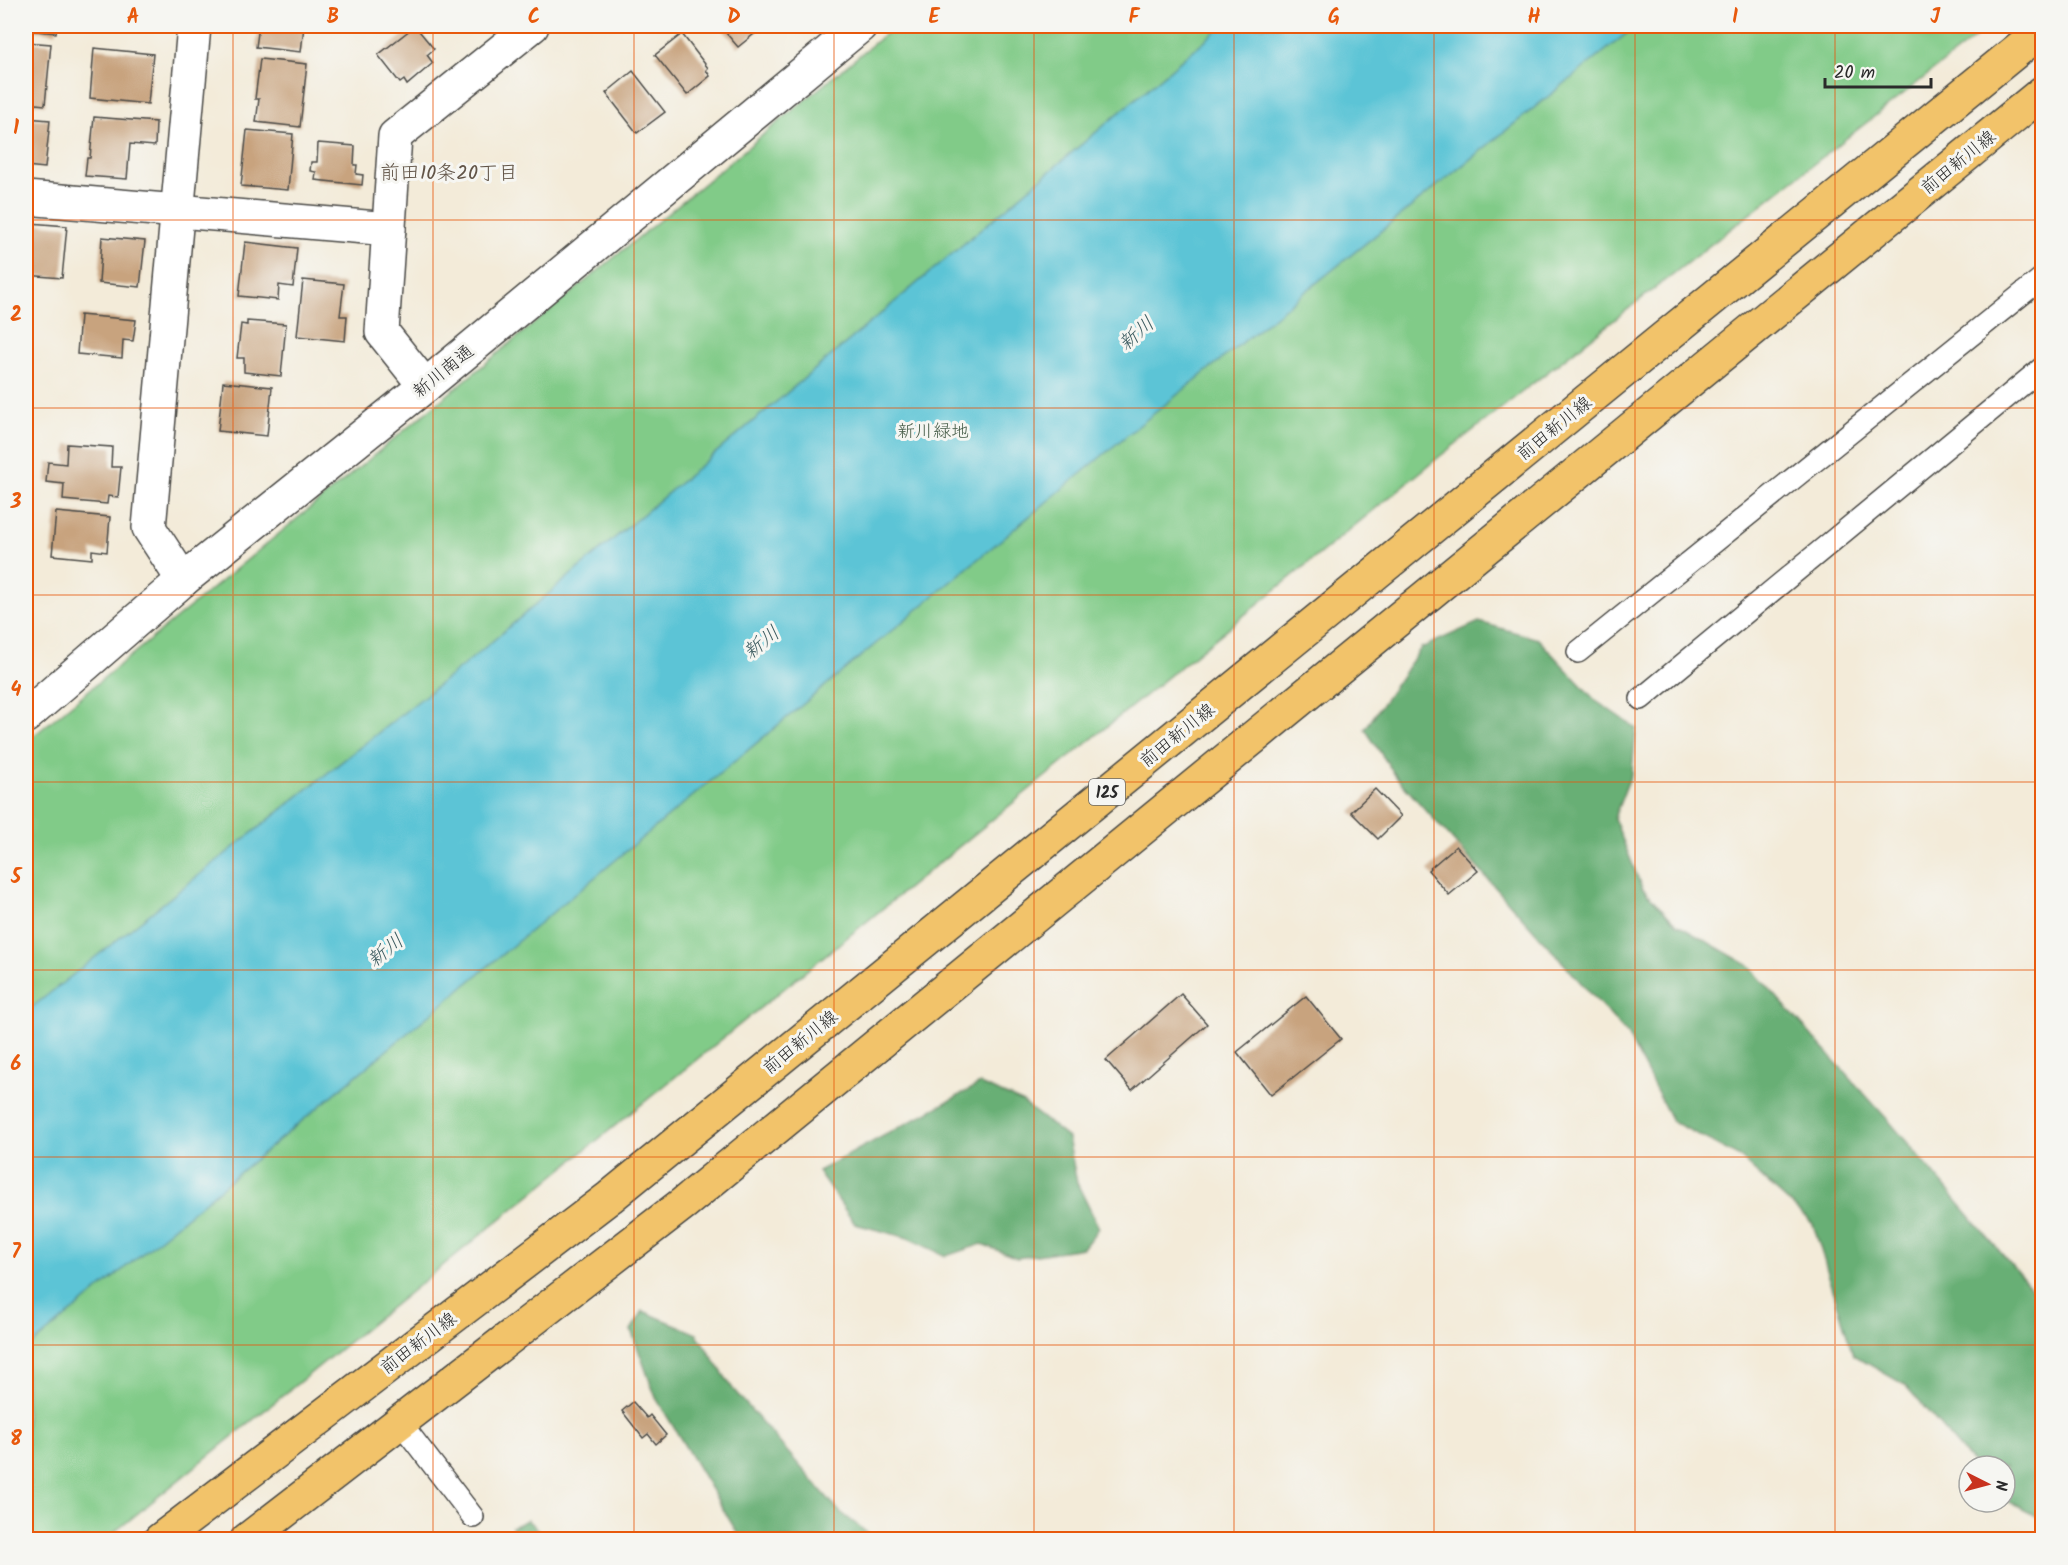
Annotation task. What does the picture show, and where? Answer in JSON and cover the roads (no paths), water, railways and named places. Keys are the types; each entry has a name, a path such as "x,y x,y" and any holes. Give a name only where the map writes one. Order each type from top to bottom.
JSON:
{"main road":[{"name":"前田新川線","path":"160,1539 610,1197 2043,30"},
{"name":"前田新川線","path":"247,1539 684,1203 2043,93"}],"street":[{"path":"183,580 149,528 194,26"},
{"path":"425,386 382,332 395,135 532,26"},
{"name":"新川南通","path":"26,716 183,580 425,386 860,26"},
{"path":"26,198 177,213 389,229"}],"lane":[{"path":"1578,652 2043,278"},
{"path":"1641,699 2043,368"},
{"path":"400,1422 473,1517"}],"water":[{"name":"新川","path":"1222,26 1636,26 1126,436 26,1350 26,1012 470,660"}],"district":[{"name":"前田10条20丁目","path":"449,172"}],"park label":[{"name":"新川緑地","path":"933,431"}]}
